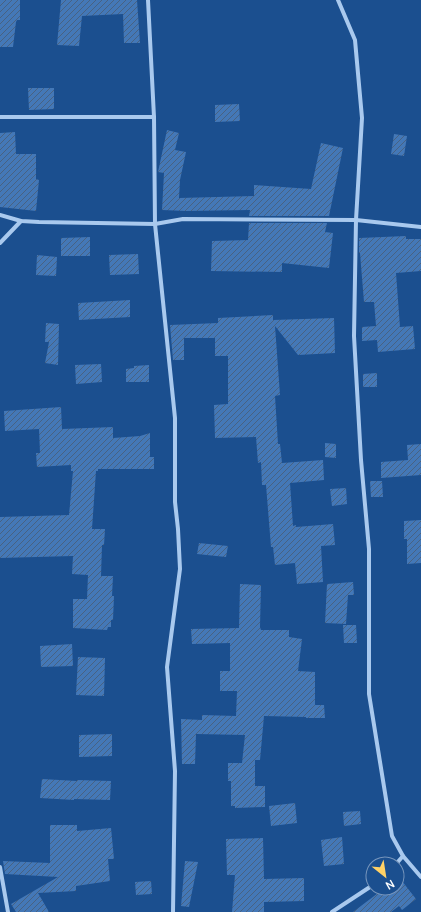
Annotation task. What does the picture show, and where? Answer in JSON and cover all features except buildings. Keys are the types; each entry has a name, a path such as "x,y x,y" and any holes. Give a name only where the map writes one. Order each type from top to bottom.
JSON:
{"street":[{"path":"148,0 154,117 155,224 175,418 175,502 180,569 167,667 175,772 173,912"},
{"path":"338,0 355,40 362,118 356,220 354,336 361,460 369,549 369,694 392,836 403,856"},
{"path":"0,117 154,117"},
{"path":"0,215 21,221 155,224 183,219 356,220 421,227"},
{"path":"0,243 21,221"},
{"path":"405,858 421,877"},
{"path":"0,867 8,912"},
{"path":"332,912 365,890"}]}
